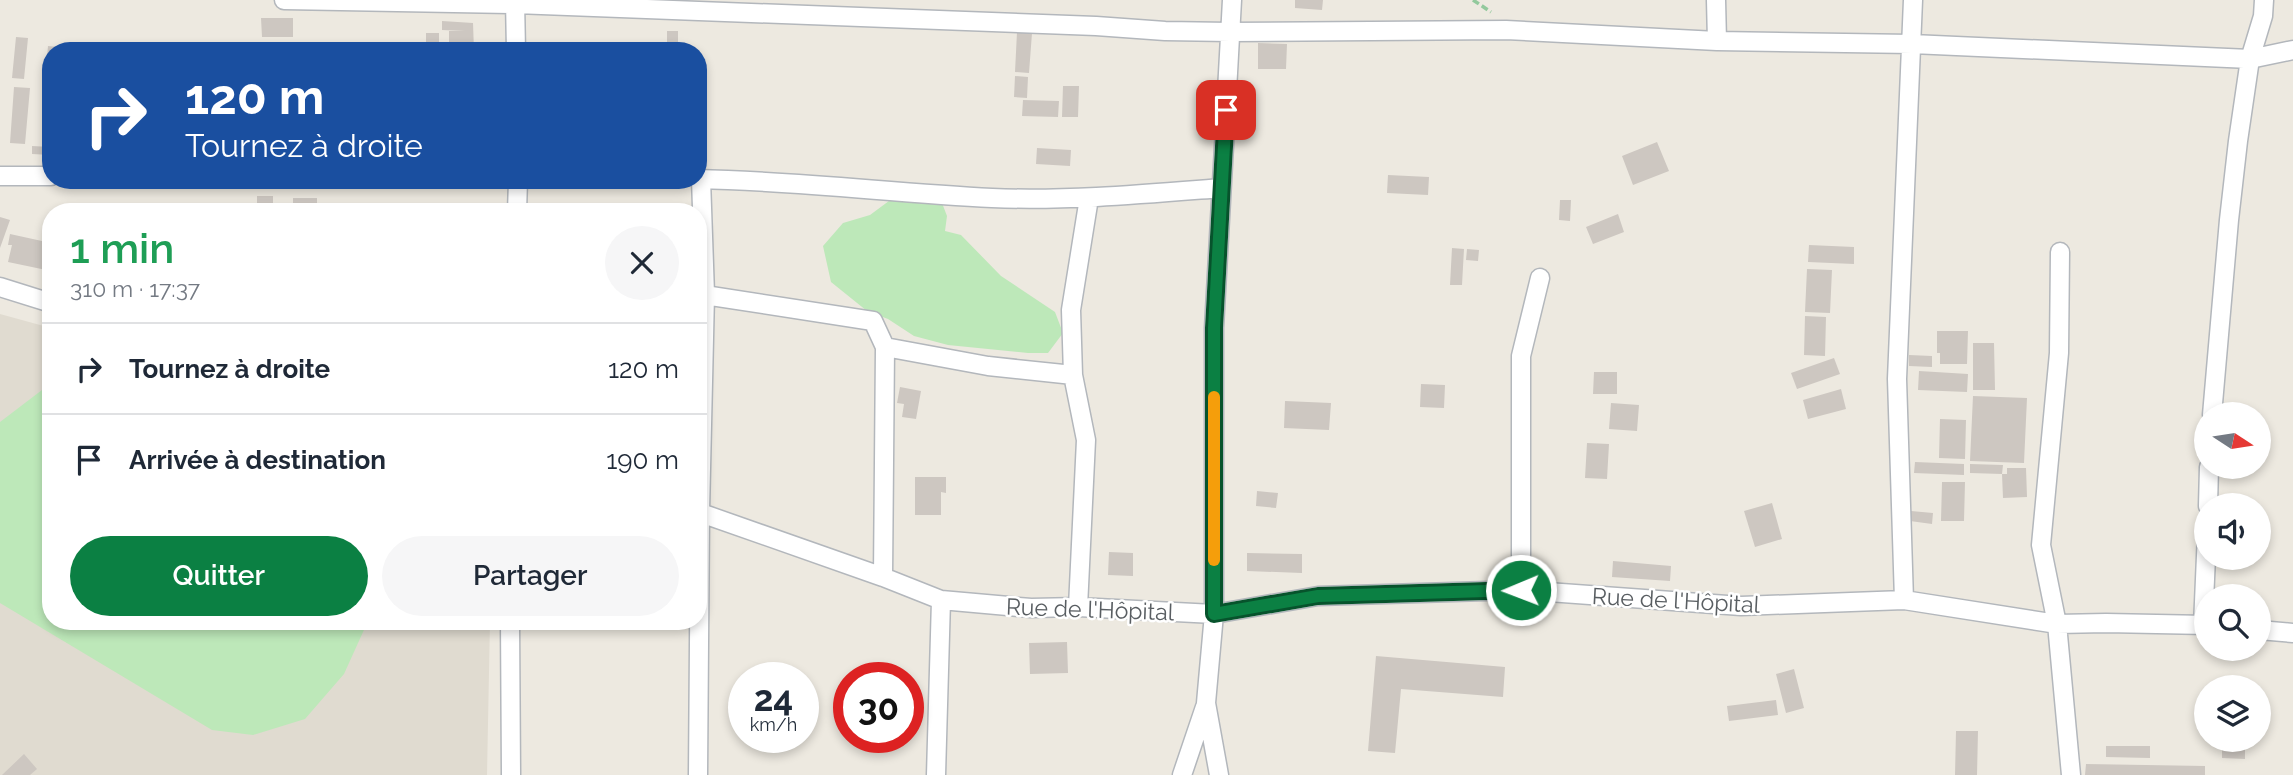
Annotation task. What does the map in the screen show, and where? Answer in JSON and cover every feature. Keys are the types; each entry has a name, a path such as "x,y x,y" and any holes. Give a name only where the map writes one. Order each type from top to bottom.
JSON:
{"street":[{"path":"284,0 515,2 1230,32 1506,30 1717,41 1912,44 2250,58 2293,50"},
{"path":"1182,775 1206,703 1214,614 1214,328 1232,0"},
{"path":"1716,0 1717,41"},
{"path":"1904,600 1898,379 1913,0"},
{"path":"2213,402 2229,220 2250,58 2263,16 2264,0"},
{"path":"515,2 516,42"},
{"path":"0,176 42,176"},
{"path":"707,179 992,198 1089,198 1222,188"},
{"path":"1078,607 1086,440 1073,375 1071,310 1089,198"},
{"path":"2060,252 2059,352 2041,545 2057,624 2071,775"},
{"path":"1521,590 1521,356 1539,278"},
{"path":"0,287 42,300"},
{"path":"707,295 873,321 885,347 883,578"},
{"path":"885,347 988,366 1073,375"},
{"name":"Rue de l'Hôpital","path":"707,515 941,600 1031,608 1078,607 1214,614 1318,596 1521,590 1741,606 1904,600 2057,624 2194,625"},
{"path":"936,775 941,600"},
{"path":"510,630 511,775"},
{"path":"698,775 699,630"},
{"path":"2271,631 2293,633"},
{"path":"1206,703 1219,775"}],"shaded area":[{"path":"0,314 42,326 42,630 490,630 487,775 0,775"}],"green space":[{"path":"897,195 942,203 947,216 945,231 961,235 1001,276 1055,312 1063,333 1048,353 948,345 914,336 888,319 867,311 831,282 823,246 843,223 870,215"},
{"path":"42,390 42,628 0,603 0,422"},
{"path":"45,630 364,630 344,674 305,719 253,735 212,730"}],"building":[{"path":"1295,0 1323,0 1322,10 1295,8"},
{"path":"261,18 293,18 293,37 262,37"},
{"path":"442,21 473,23 474,42 449,42 449,31 465,31 442,30"},
{"path":"667,31 678,31 678,42 667,42"},
{"path":"1017,32 1032,33 1029,73 1015,72"},
{"path":"426,33 439,33 439,42 426,42"},
{"path":"16,37 28,38 24,79 12,78"},
{"path":"1258,43 1287,44 1286,69 1258,69"},
{"path":"1015,76 1028,77 1027,98 1014,97"},
{"path":"1063,86 1079,86 1078,117 1062,117"},
{"path":"14,87 30,88 25,144 10,143"},
{"path":"1023,100 1059,101 1058,117 1022,116"},
{"path":"1657,142 1669,171 1633,185 1622,156"},
{"path":"32,146 42,147 42,155 32,154"},
{"path":"1037,148 1071,150 1070,166 1036,164"},
{"path":"1388,175 1429,177 1428,195 1387,193"},
{"path":"257,196 273,196 273,203 257,203"},
{"path":"293,198 317,198 317,203 293,203"},
{"path":"1560,200 1571,200 1570,221 1559,220"},
{"path":"1618,214 1624,232 1593,244 1586,227"},
{"path":"0,217 10,220 0,248"},
{"path":"10,234 42,241 42,269 8,262 12,245 8,245"},
{"path":"1809,245 1854,247 1854,264 1808,262"},
{"path":"1452,248 1464,249 1462,285 1450,285"},
{"path":"1467,249 1479,250 1478,261 1466,260"},
{"path":"1807,269 1832,270 1830,313 1805,312"},
{"path":"1805,316 1826,317 1825,356 1804,355"},
{"path":"1937,331 1968,331 1967,364 1940,364"},
{"path":"1973,343 1994,343 1995,390 1973,390"},
{"path":"1909,355 1932,356 1932,367 1909,366"},
{"path":"1834,358 1840,374 1797,389 1791,373"},
{"path":"1919,371 1968,374 1967,392 1918,390"},
{"path":"1594,372 1617,372 1617,394 1593,394"},
{"path":"1421,384 1445,385 1444,408 1420,407"},
{"path":"900,387 921,391 916,419 902,417 904,404 897,403"},
{"path":"1841,389 1846,409 1808,419 1803,400"},
{"path":"1973,396 2027,398 2024,463 1970,461"},
{"path":"1285,401 1331,403 1329,430 1284,428"},
{"path":"1611,403 1639,405 1637,431 1609,429"},
{"path":"1940,419 1966,420 1965,459 1939,458"},
{"path":"1587,443 1609,444 1607,479 1585,478"},
{"path":"1915,462 1964,464 1964,475 1914,473"},
{"path":"1970,464 2003,465 2002,474 1970,473"},
{"path":"2007,468 2026,468 2027,497 2003,498 2002,474 2007,474"},
{"path":"915,477 946,477 946,493 941,492 941,515 915,515"},
{"path":"1942,482 1965,482 1964,521 1941,521"},
{"path":"1257,491 1278,493 1276,508 1256,506"},
{"path":"1772,503 1782,539 1755,547 1744,511"},
{"path":"1911,511 1933,513 1932,524 1910,521"},
{"path":"1109,552 1133,553 1133,576 1108,575"},
{"path":"1247,553 1302,554 1302,573 1247,571"},
{"path":"1613,561 1671,566 1670,581 1612,577"},
{"path":"1067,642 1068,673 1030,674 1029,643"},
{"path":"1376,656 1505,667 1503,697 1401,689 1395,753 1368,751"},
{"path":"1794,669 1804,708 1786,713 1776,674"},
{"path":"1776,700 1778,715 1729,721 1727,706"},
{"path":"1956,731 1978,731 1977,775 1955,775"},
{"path":"2106,746 2150,746 2150,758 2106,757"},
{"path":"2222,752 2245,752 2245,759 2222,758"},
{"path":"24,754 37,769 30,775 2,775"},
{"path":"2086,764 2205,766 2205,775 2085,775"}],"slow traffic":[{"path":"1214,397 1214,560"}],"route":[{"path":"1226,110 1214,328 1214,614 1318,596 1521,590"}]}
